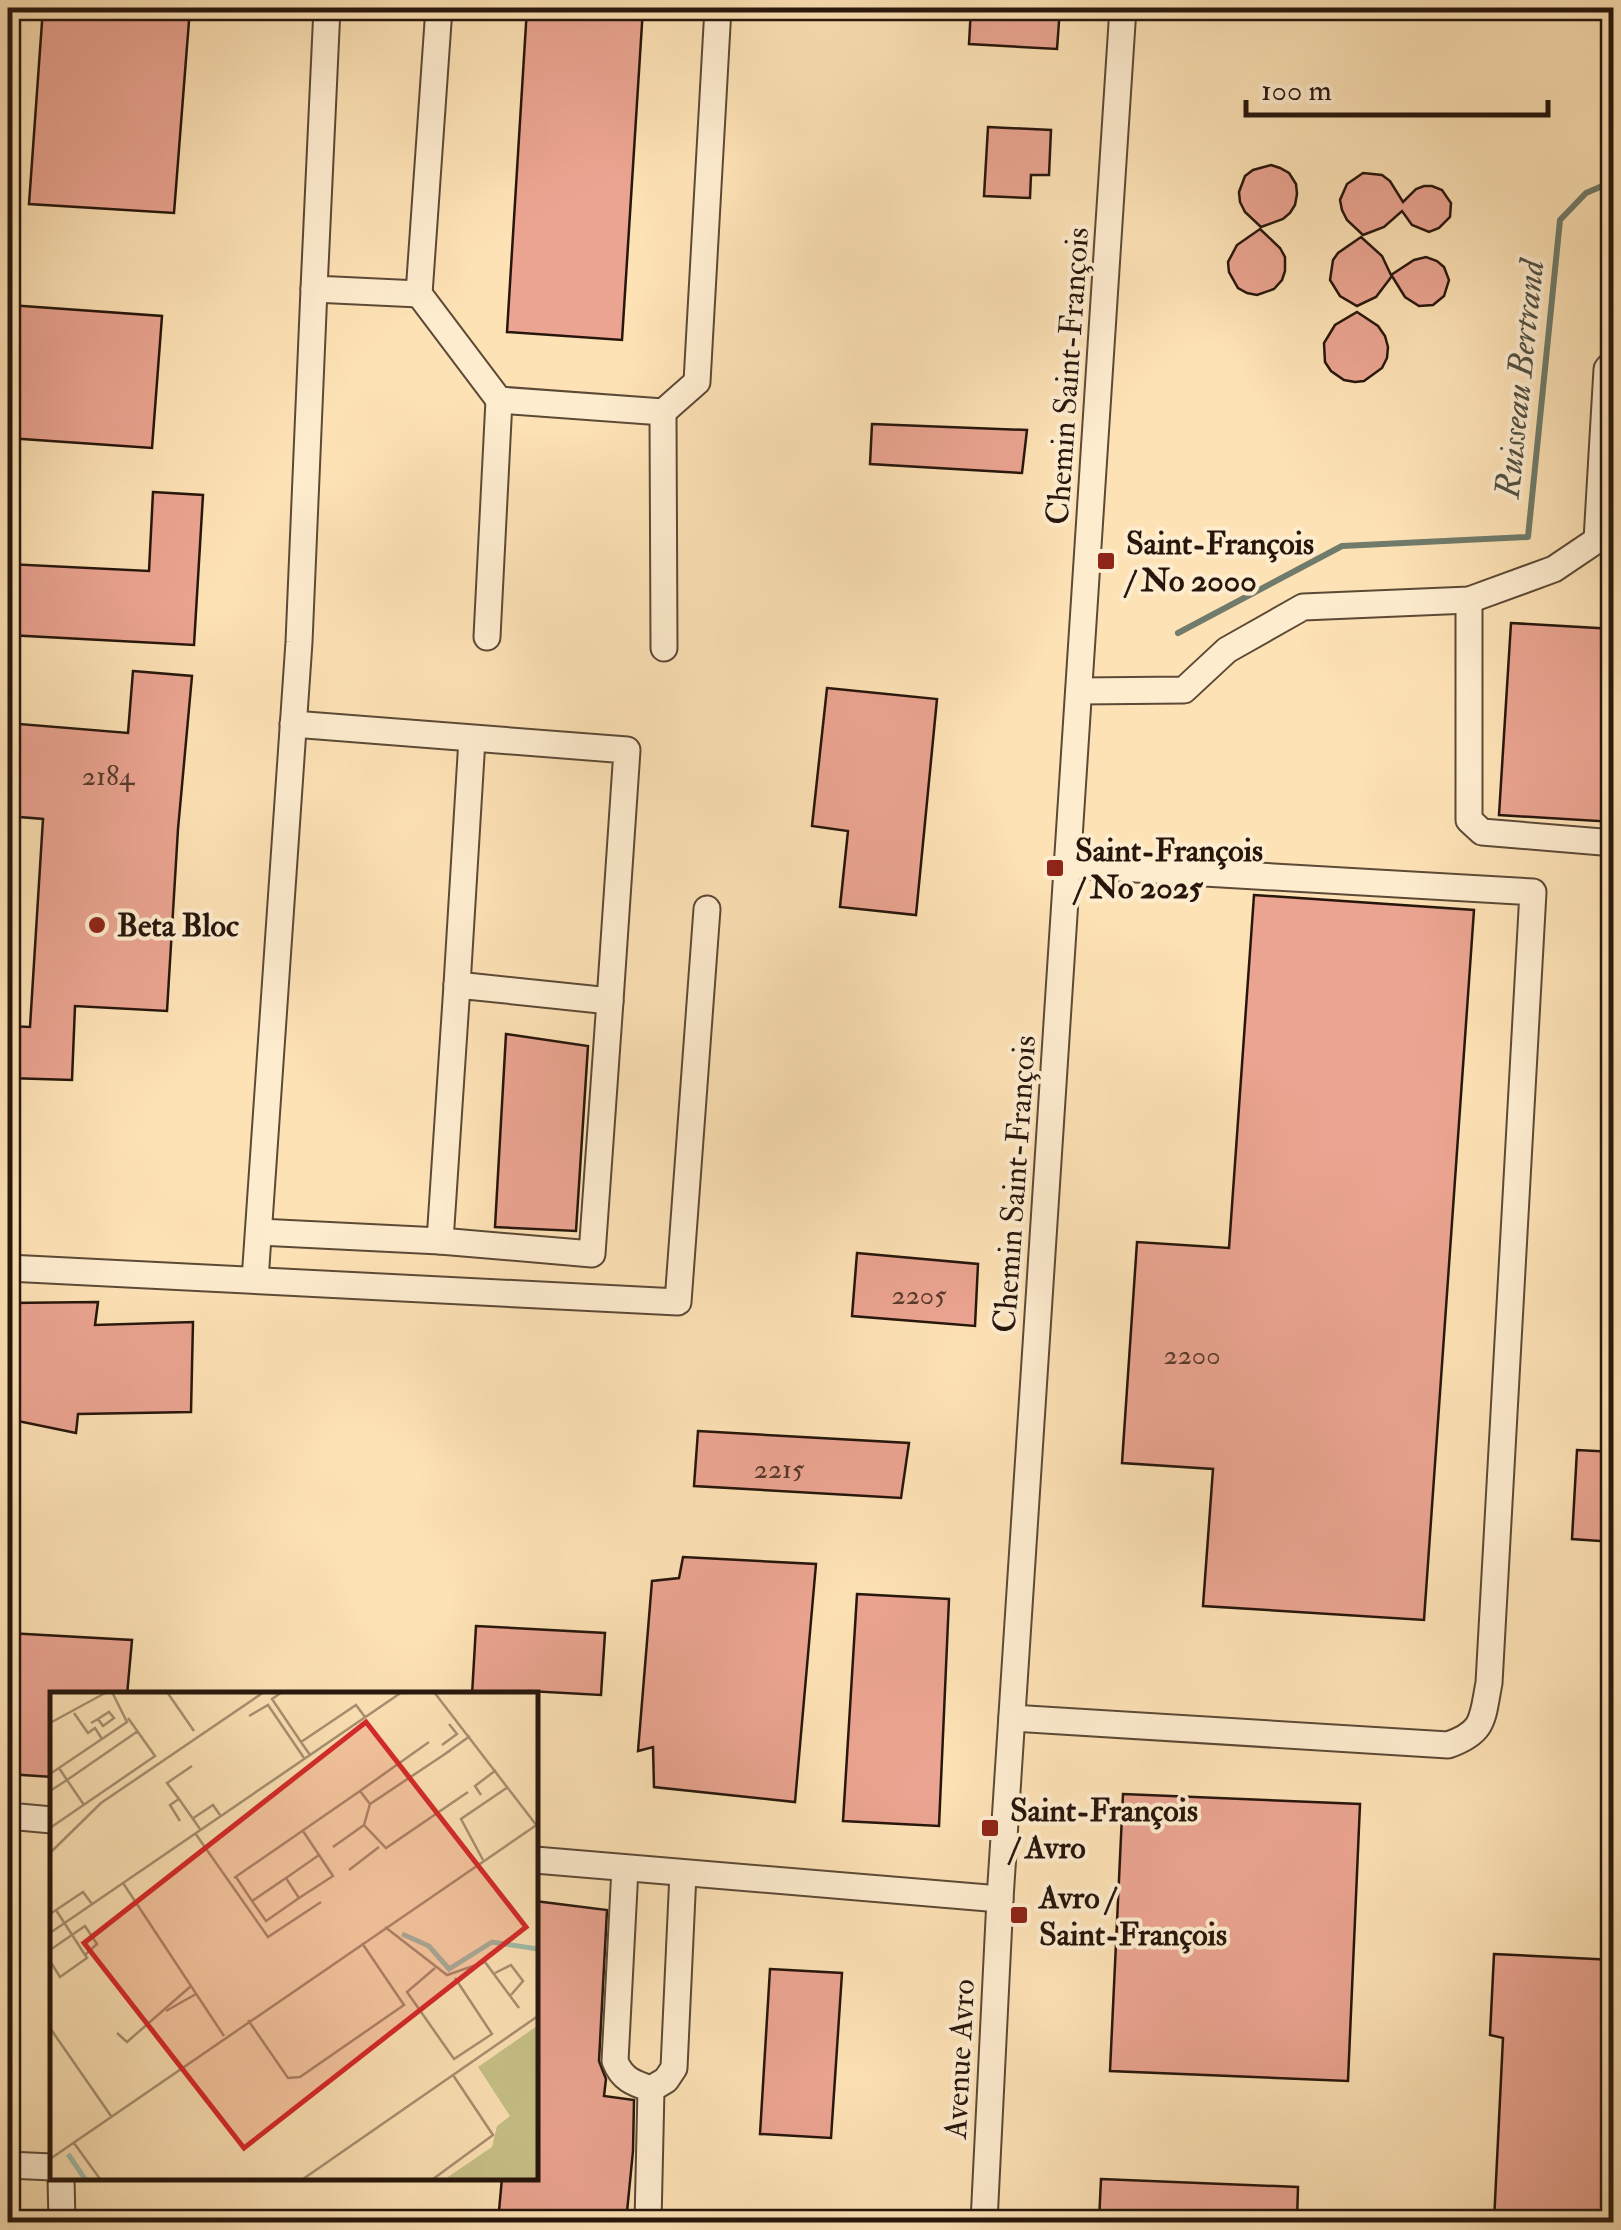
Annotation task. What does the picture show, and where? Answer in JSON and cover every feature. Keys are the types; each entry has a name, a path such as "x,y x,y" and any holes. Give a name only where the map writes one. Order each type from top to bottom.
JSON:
{"street":[{"path":"255,1280 293,724 327,8"},
{"path":"439,8 419,294 498,400 487,637"},
{"path":"498,400 662,412 696,382 718,8"},
{"name":"Chemin Saint-François","path":"1000,1899 1124,8"},
{"path":"314,289 419,294"},
{"path":"1079,692 1184,690 1227,650 1303,607 1469,600 1554,569 1605,540 1607,370 1614,362"},
{"path":"662,412 664,648"},
{"path":"1469,600 1469,820 1482,832 1614,843"},
{"path":"259,1232 592,1254 610,1001 626,750 293,724"},
{"path":"440,1241 472,739"},
{"path":"1012,1718 1448,1745 1470,1738 1482,1720 1489,1683 1533,892 1067,865"},
{"path":"8,1268 678,1302 707,910"},
{"path":"457,985 610,1001"},
{"path":"8,1816 50,1820"},
{"path":"538,1860 1000,1899"},
{"path":"625,1868 615,2061 620,2073 631,2083 651,2089 666,2080 674,2068 683,1872"},
{"name":"Avenue Avro","path":"984,2222 1000,1899"},
{"path":"648,2222 651,2089"},
{"path":"8,2165 50,2167"},
{"path":"61,2180 62,2222"}],"building":[{"path":"43,8 190,8 174,213 29,204"},
{"path":"527,8 643,8 622,340 507,332"},
{"path":"971,8 1060,8 1057,49 969,44"},
{"path":"988,127 1051,130 1049,175 1031,175 1030,198 984,196"},
{"path":"1271,165 1289,173 1297,194 1290,213 1261,227 1245,212 1239,192 1245,176"},
{"path":"1363,173 1382,175 1403,202 1424,186 1442,190 1451,203 1450,217 1429,232 1412,225 1402,211 1384,227 1363,235 1347,220 1340,200 1347,184"},
{"path":"1260,229 1280,248 1285,271 1274,289 1257,295 1238,288 1228,262 1237,245"},
{"path":"1361,237 1382,256 1391,275 1414,260 1426,257 1437,261 1449,280 1444,296 1433,305 1419,306 1405,297 1392,276 1376,297 1357,306 1340,296 1330,280 1333,260"},
{"path":"9,305 162,316 152,448 8,438"},
{"path":"1357,312 1378,326 1388,347 1382,368 1364,381 1355,382 1331,371 1325,362 1324,343 1335,325"},
{"path":"872,424 1027,430 1022,473 870,464"},
{"path":"153,492 203,495 194,645 8,635 8,564 149,571"},
{"path":"1511,623 1614,629 1614,822 1499,815"},
{"path":"133,671 192,676 167,1011 75,1006 72,1080 8,1078 8,1026 30,1027 43,819 8,816 8,723 128,733"},
{"path":"827,688 937,699 916,915 840,907 848,831 812,826"},
{"path":"1254,895 1474,910 1424,1620 1203,1606 1213,1469 1122,1463 1137,1242 1229,1248"},
{"path":"506,1034 588,1046 576,1231 495,1227"},
{"path":"857,1253 978,1264 975,1326 852,1316"},
{"path":"98,1302 95,1325 193,1322 191,1412 78,1414 76,1433 8,1419 8,1303"},
{"path":"698,1431 909,1443 901,1498 694,1486"},
{"path":"1577,1450 1614,1452 1614,1542 1572,1539"},
{"path":"683,1557 816,1564 795,1802 654,1787 653,1747 638,1751 652,1581 679,1578"},
{"path":"857,1594 949,1599 939,1826 843,1821"},
{"path":"476,1626 605,1633 601,1695 472,1692"},
{"path":"8,1633 132,1640 127,1692 50,1692 50,1777 8,1774"},
{"path":"1123,1794 1360,1804 1348,2081 1110,2071"},
{"path":"538,1901 607,1910 599,2061 606,2079 604,2096 634,2100 626,2222 498,2222 502,2180 538,2180"},
{"path":"1494,1954 1614,1960 1614,2222 1494,2222 1503,2038 1490,2035"},
{"path":"770,1969 842,1973 831,2138 760,2134"},
{"path":"1101,2179 1298,2187 1297,2222 1099,2222"}],"waterway":[{"name":"Ruisseau Bertrand","path":"1178,633 1342,546 1528,537 1560,220 1586,193 1614,181"}],"place":[{"name":"Saint-François / No 2000","path":"1106,561"},
{"name":"Saint-François / No 2025","path":"1055,868"},
{"name":"Beta Bloc","path":"97,925"},
{"name":"Saint-François / Avro","path":"990,1828"},
{"name":"Avro / Saint-François","path":"1019,1915"}]}
